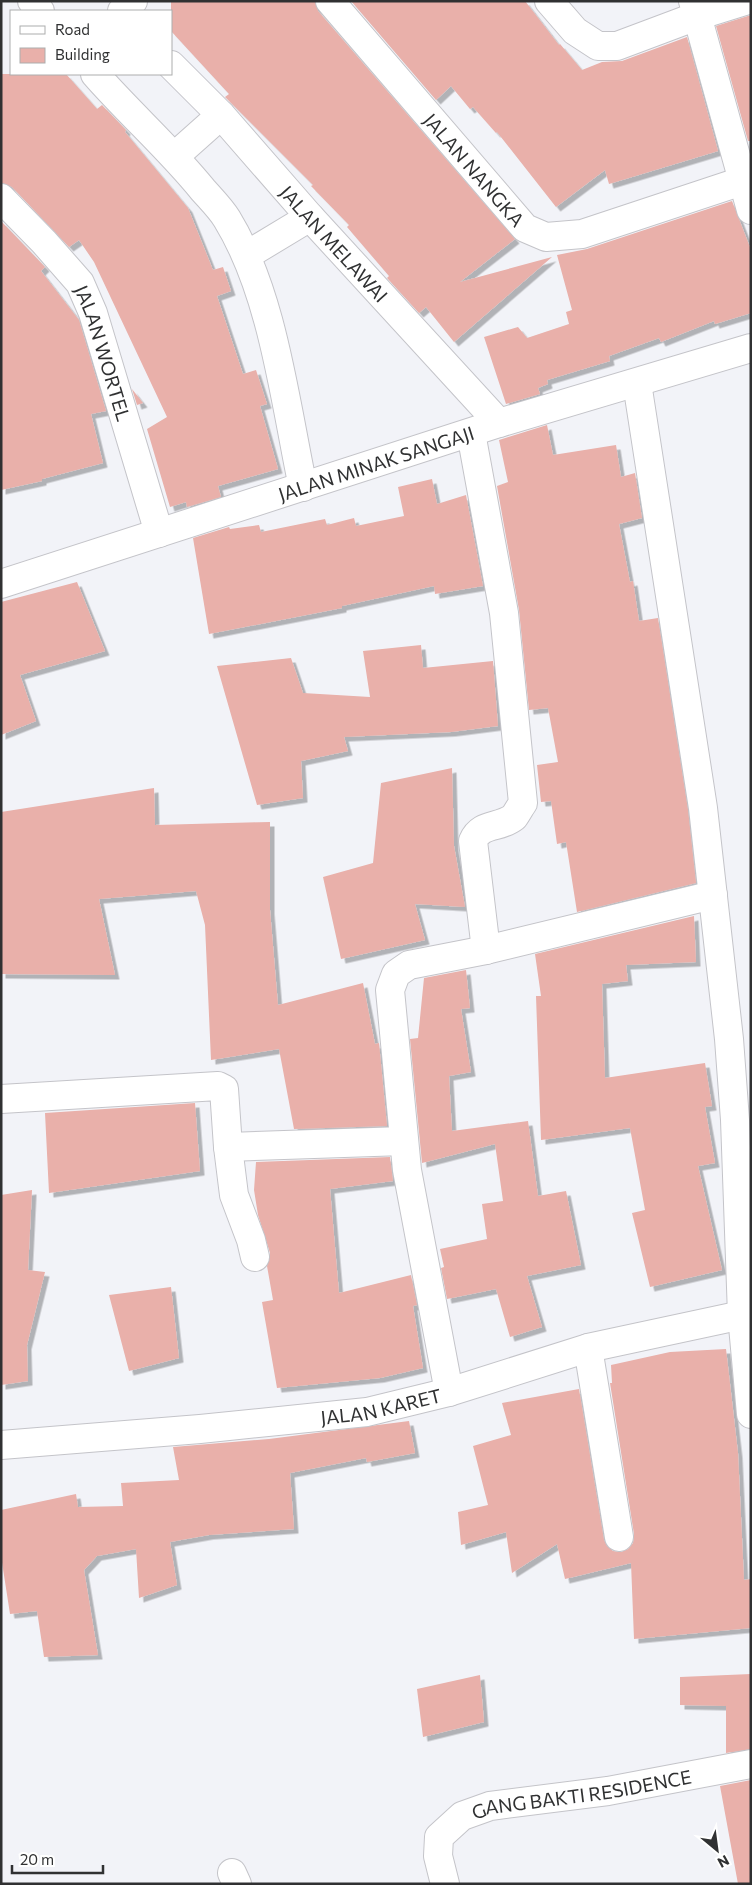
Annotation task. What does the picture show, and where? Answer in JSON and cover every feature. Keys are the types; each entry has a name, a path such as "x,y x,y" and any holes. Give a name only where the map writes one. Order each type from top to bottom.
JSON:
{"street":[{"path":"123,10 133,1"},
{"name":"JALAN NANGKA","path":"330,1 525,228 546,237 582,234 746,180"},
{"path":"549,1 575,31 598,46 617,46 695,8 745,1"},
{"path":"695,8 746,180 751,210"},
{"name":"JALAN MELAWAI","path":"172,66 221,115 310,217 499,423"},
{"path":"96,75 116,98 176,156 226,218 248,255 273,341 303,487"},
{"path":"176,156 221,115"},
{"name":"JALAN WORTEL","path":"1,198 44,242 80,284 93,313 159,533"},
{"path":"248,255 310,217"},
{"name":"JALAN MINAK SANGAJI","path":"1,584 471,434 499,423 751,348"},
{"path":"637,383 703,808 729,1039 743,1118 746,1315 751,1414"},
{"path":"471,434 504,612 523,803 515,816 504,822 485,827 477,832 473,841 486,950"},
{"path":"449,1392 410,1190 390,990 396,974 409,965 486,950 713,895"},
{"path":"1,1099 218,1086 224,1089 226,1095 228,1148 234,1195 251,1240 255,1257"},
{"path":"228,1148 404,1141"},
{"name":"JALAN KARET","path":"1,1445 367,1412 449,1392 588,1348 746,1315"},
{"path":"588,1348 619,1537"},
{"name":"GANG BAKTI RESIDENCE","path":"445,1884 438,1856 439,1837 462,1816 490,1806 608,1791 751,1764"}],"building":[{"path":"171,1 315,1 318,11 515,239 460,282 552,257 454,342 426,307 419,313 387,278 389,276 347,227 349,225 311,186 313,185 225,97 229,94 172,32"},
{"path":"351,1 525,1 559,45 582,70 602,62 622,61 687,37 718,151 609,184 605,170 556,207 497,132 473,107 470,109 451,86 436,100"},
{"path":"751,15 751,141 748,141 716,26"},
{"path":"1,74 67,75 97,109 102,105 126,130 125,132 188,208 213,270 223,267 231,291 217,296 243,374 256,370 267,404 260,406 278,469 218,486 221,497 187,507 186,502 170,507 147,429 167,417 94,262 79,240 69,247 12,187 1,183"},
{"path":"732,201 751,250 751,313 715,324 714,321 661,342 659,338 609,356 610,361 547,380 548,384 538,388 540,394 506,404 484,337 518,327 527,338 569,324 566,312 572,310 557,255 587,249"},
{"path":"1,221 45,267 41,271 79,320 106,411 91,414 103,463 42,479 42,481 1,490"},
{"path":"132,389 143,403 137,405"},
{"path":"547,425 553,455 616,445 621,477 635,473 642,518 619,524 630,582 633,581 639,621 658,618 688,810 696,883 577,912 566,842 557,844 551,801 541,802 537,765 558,762 548,708 529,710 519,610 497,486 508,482 499,440"},
{"path":"432,479 437,504 466,495 483,586 435,594 434,586 342,606 342,608 209,634 193,538 229,527 230,529 259,525 261,532 325,519 327,525 354,518 356,526 404,516 398,487"},
{"path":"77,582 105,651 20,675 36,721 1,735 1,602"},
{"path":"421,645 423,668 493,661 498,726 451,732 344,737 348,751 301,761 303,798 257,805 217,666 291,658 303,693 370,697 363,651"},
{"path":"452,768 454,846 465,907 415,904 425,940 341,959 323,877 373,863 381,783"},
{"path":"154,788 155,825 270,822 270,910 278,1005 363,983 375,1044 379,1043 387,1126 294,1129 279,1049 211,1060 205,925 196,891 99,899 115,975 1,974 1,812"},
{"path":"694,916 696,962 626,965 628,981 602,984 605,1078 705,1063 712,1106 705,1107 715,1163 698,1166 722,1270 650,1287 632,1213 645,1210 630,1128 541,1140 536,996 541,996 535,954"},
{"path":"466,970 470,1008 461,1009 471,1072 449,1076 452,1131 528,1121 538,1196 566,1191 581,1265 527,1276 542,1327 510,1337 496,1289 447,1299 441,1268 444,1267 440,1249 487,1239 482,1204 503,1201 495,1144 422,1163 410,1039 418,1038 424,978"},
{"path":"195,1103 200,1171 49,1193 45,1113"},
{"path":"390,1157 393,1181 330,1189 339,1293 411,1275 417,1305 413,1306 423,1368 380,1378 277,1388 262,1302 273,1300 267,1266 270,1253 258,1215 254,1190 256,1162"},
{"path":"32,1190 28,1270 45,1272 27,1345 28,1381 1,1385 1,1195"},
{"path":"171,1287 179,1358 129,1371 109,1295"},
{"path":"726,1349 738,1453 744,1580 751,1579 751,1628 634,1639 631,1563 565,1579 557,1544 512,1573 506,1532 461,1545 458,1512 488,1505 473,1446 511,1435 502,1403 579,1389 604,1540 613,1551 621,1552 628,1549 633,1543 634,1534 610,1383 612,1383 611,1365 670,1352"},
{"path":"409,1421 415,1453 367,1462 366,1458 290,1473 294,1529 209,1535 170,1542 177,1585 139,1598 136,1549 97,1556 84,1570 98,1655 44,1657 37,1611 10,1614 1,1556 1,1510 76,1494 78,1507 123,1506 121,1483 179,1480 173,1447 269,1439"},
{"path":"751,1674 751,1749 726,1753 726,1706 680,1705 680,1677"},
{"path":"480,1675 484,1722 423,1737 417,1689"},
{"path":"751,1780 751,1884 738,1884 720,1786"}]}
